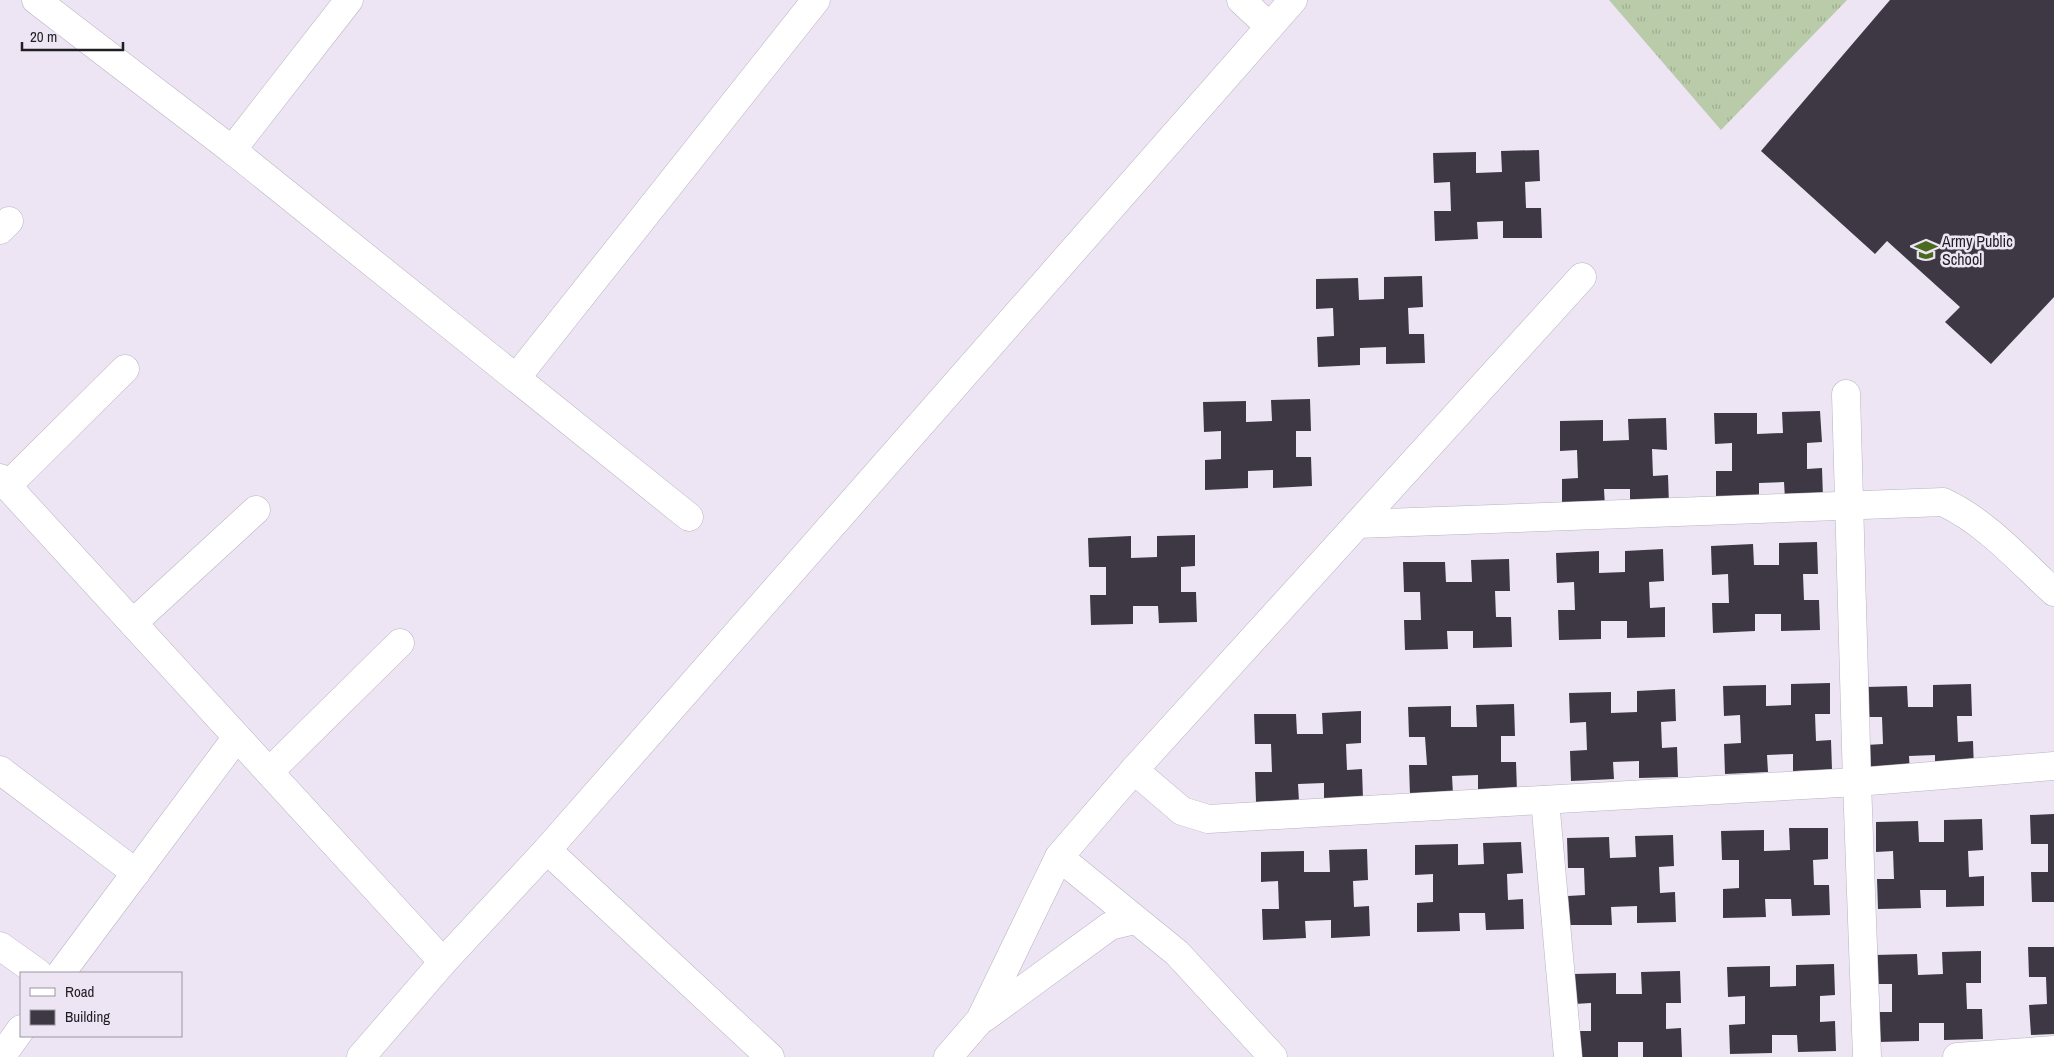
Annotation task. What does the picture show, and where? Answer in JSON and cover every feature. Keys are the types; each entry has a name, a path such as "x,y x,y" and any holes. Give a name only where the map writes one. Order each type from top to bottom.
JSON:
{"street":[{"path":"36,0 232,150 689,517"},
{"path":"232,150 349,0"},
{"path":"516,378 816,0"},
{"path":"1241,0 1269,26"},
{"path":"361,1057 443,962 547,850 1293,0"},
{"path":"980,1020 1059,857 1134,770 1582,277"},
{"path":"125,369 4,482 443,962"},
{"path":"1846,394 1867,1057"},
{"path":"1358,524 1942,502 1979,522 2054,592"},
{"path":"132,623 256,510"},
{"path":"269,772 400,643"},
{"path":"62,972 237,737"},
{"path":"1134,770 1182,811 1208,819 1857,782 2054,766"},
{"path":"2,776 136,874"},
{"path":"1545,800 1568,1057"},
{"path":"547,850 770,1057"},
{"path":"1059,857 1177,953 1273,1057"},
{"path":"948,1057 980,1020 1110,926 1135,920"},
{"path":"0,946 37,972"},
{"path":"1,1057 20,1030"},
{"path":"1957,1057 2054,1050"}],"green space":[{"path":"1609,0 1847,0 1721,130"}],"building":[{"path":"1890,0 2054,0 2054,297 1991,364 1945,322 1960,307 1887,241 1875,254 1761,151"},
{"path":"1539,150 1540,181 1525,182 1526,208 1541,208 1542,238 1503,238 1503,221 1477,222 1478,239 1435,241 1434,211 1451,211 1450,182 1434,183 1433,153 1476,152 1476,173 1502,172 1501,151"},
{"path":"1422,276 1423,307 1408,308 1409,334 1424,334 1425,363 1386,364 1386,347 1360,348 1360,365 1318,367 1317,337 1334,336 1333,308 1316,309 1316,279 1358,278 1359,300 1384,299 1384,277"},
{"path":"1310,399 1311,431 1296,431 1296,457 1311,457 1312,486 1273,488 1273,470 1248,471 1248,488 1205,490 1205,460 1221,459 1221,431 1204,432 1203,402 1246,401 1246,422 1272,421 1271,400"},
{"path":"1820,411 1822,442 1807,443 1807,469 1822,468 1823,498 1785,499 1784,482 1759,483 1759,500 1716,501 1716,471 1732,471 1732,443 1715,444 1714,413 1757,413 1757,434 1783,433 1782,412"},
{"path":"1666,418 1667,450 1652,449 1653,476 1668,475 1669,505 1630,507 1630,489 1604,489 1605,507 1562,509 1562,479 1578,478 1577,450 1560,451 1560,421 1603,420 1603,441 1629,440 1628,419"},
{"path":"1195,535 1195,566 1181,567 1181,592 1196,592 1197,622 1159,623 1158,606 1133,606 1133,624 1091,625 1090,595 1106,595 1106,567 1089,567 1088,538 1131,536 1131,558 1157,557 1157,536"},
{"path":"1817,542 1818,574 1803,574 1804,600 1819,600 1820,630 1781,631 1781,614 1755,614 1755,631 1713,633 1712,603 1729,603 1728,574 1712,575 1711,546 1753,544 1754,565 1779,565 1779,543"},
{"path":"1663,549 1664,581 1649,582 1650,608 1665,607 1665,637 1627,638 1627,621 1601,621 1601,639 1559,640 1558,610 1575,610 1574,582 1557,583 1556,553 1599,551 1599,573 1625,572 1625,551"},
{"path":"1509,559 1510,591 1495,591 1496,617 1511,617 1512,647 1473,648 1473,631 1447,631 1448,649 1405,650 1404,620 1421,620 1420,592 1404,592 1403,562 1445,562 1446,582 1472,582 1471,560"},
{"path":"1830,683 1830,714 1815,714 1816,741 1831,740 1832,770 1793,771 1793,754 1767,755 1768,772 1725,774 1724,744 1741,743 1740,715 1724,716 1723,686 1766,685 1766,706 1791,705 1791,684"},
{"path":"1971,684 1972,716 1957,716 1958,742 1973,741 1974,771 1935,773 1935,755 1909,756 1910,774 1867,775 1866,745 1883,744 1882,717 1865,717 1865,687 1907,686 1908,707 1933,707 1933,685"},
{"path":"1675,689 1676,721 1661,722 1662,748 1677,747 1678,777 1639,778 1639,761 1613,762 1614,779 1571,781 1570,751 1587,750 1586,722 1570,723 1569,693 1611,692 1611,713 1637,712 1637,691"},
{"path":"1514,704 1515,736 1501,736 1501,762 1516,762 1517,792 1478,793 1478,775 1452,776 1453,794 1410,795 1409,765 1427,765 1425,737 1409,737 1408,707 1451,706 1451,727 1477,727 1476,705"},
{"path":"1361,711 1361,743 1346,744 1347,770 1362,769 1363,799 1324,800 1324,783 1298,784 1299,801 1256,802 1255,772 1272,772 1271,744 1255,744 1254,714 1296,714 1297,734 1323,734 1322,713"},
{"path":"2054,814 2054,902 2032,902 2031,872 2048,872 2048,844 2031,844 2030,815"},
{"path":"1982,819 1983,850 1968,851 1969,877 1984,876 1984,906 1946,907 1946,890 1920,890 1921,908 1878,909 1877,879 1894,879 1893,851 1876,852 1876,822 1918,821 1919,842 1944,842 1944,820"},
{"path":"1789,828 1828,828 1828,859 1813,860 1814,885 1829,885 1830,915 1792,916 1791,899 1765,899 1766,917 1723,918 1723,889 1739,888 1739,860 1722,860 1721,831 1764,830 1764,851 1790,850"},
{"path":"1673,835 1674,866 1659,867 1660,893 1675,892 1676,922 1637,923 1637,906 1611,907 1612,925 1569,925 1568,896 1585,895 1584,868 1568,868 1567,838 1609,837 1610,858 1636,857 1635,836"},
{"path":"1521,842 1523,873 1507,874 1508,900 1523,899 1524,929 1486,930 1485,913 1459,913 1460,931 1417,932 1417,903 1433,902 1433,874 1415,875 1415,845 1458,844 1458,865 1484,864 1483,843"},
{"path":"1367,849 1368,880 1353,881 1354,907 1369,906 1370,936 1331,938 1331,920 1305,921 1306,938 1263,940 1262,909 1279,909 1278,881 1261,882 1261,852 1304,851 1304,872 1330,872 1329,850"},
{"path":"2028,947 2054,947 2054,1034 2031,1035 2029,1005 2047,1004 2046,977 2029,977"},
{"path":"1981,951 1981,983 1966,983 1967,1009 1982,1009 1983,1039 1944,1040 1944,1023 1919,1023 1919,1041 1877,1042 1876,1012 1892,1012 1892,984 1875,984 1874,955 1917,954 1918,975 1943,974 1942,952"},
{"path":"1834,964 1835,995 1820,996 1820,1022 1835,1021 1836,1051 1798,1052 1797,1035 1772,1035 1772,1053 1730,1054 1729,1025 1745,1024 1745,996 1728,997 1727,967 1770,966 1770,987 1796,986 1796,965"},
{"path":"1680,971 1681,1003 1666,1003 1666,1029 1681,1028 1682,1057 1643,1057 1643,1042 1618,1042 1618,1057 1575,1057 1575,1031 1591,1031 1591,1003 1574,1004 1573,974 1616,973 1616,994 1642,994 1641,972"}],"place":[{"name":"Army Public School","path":"1926,250"}]}
